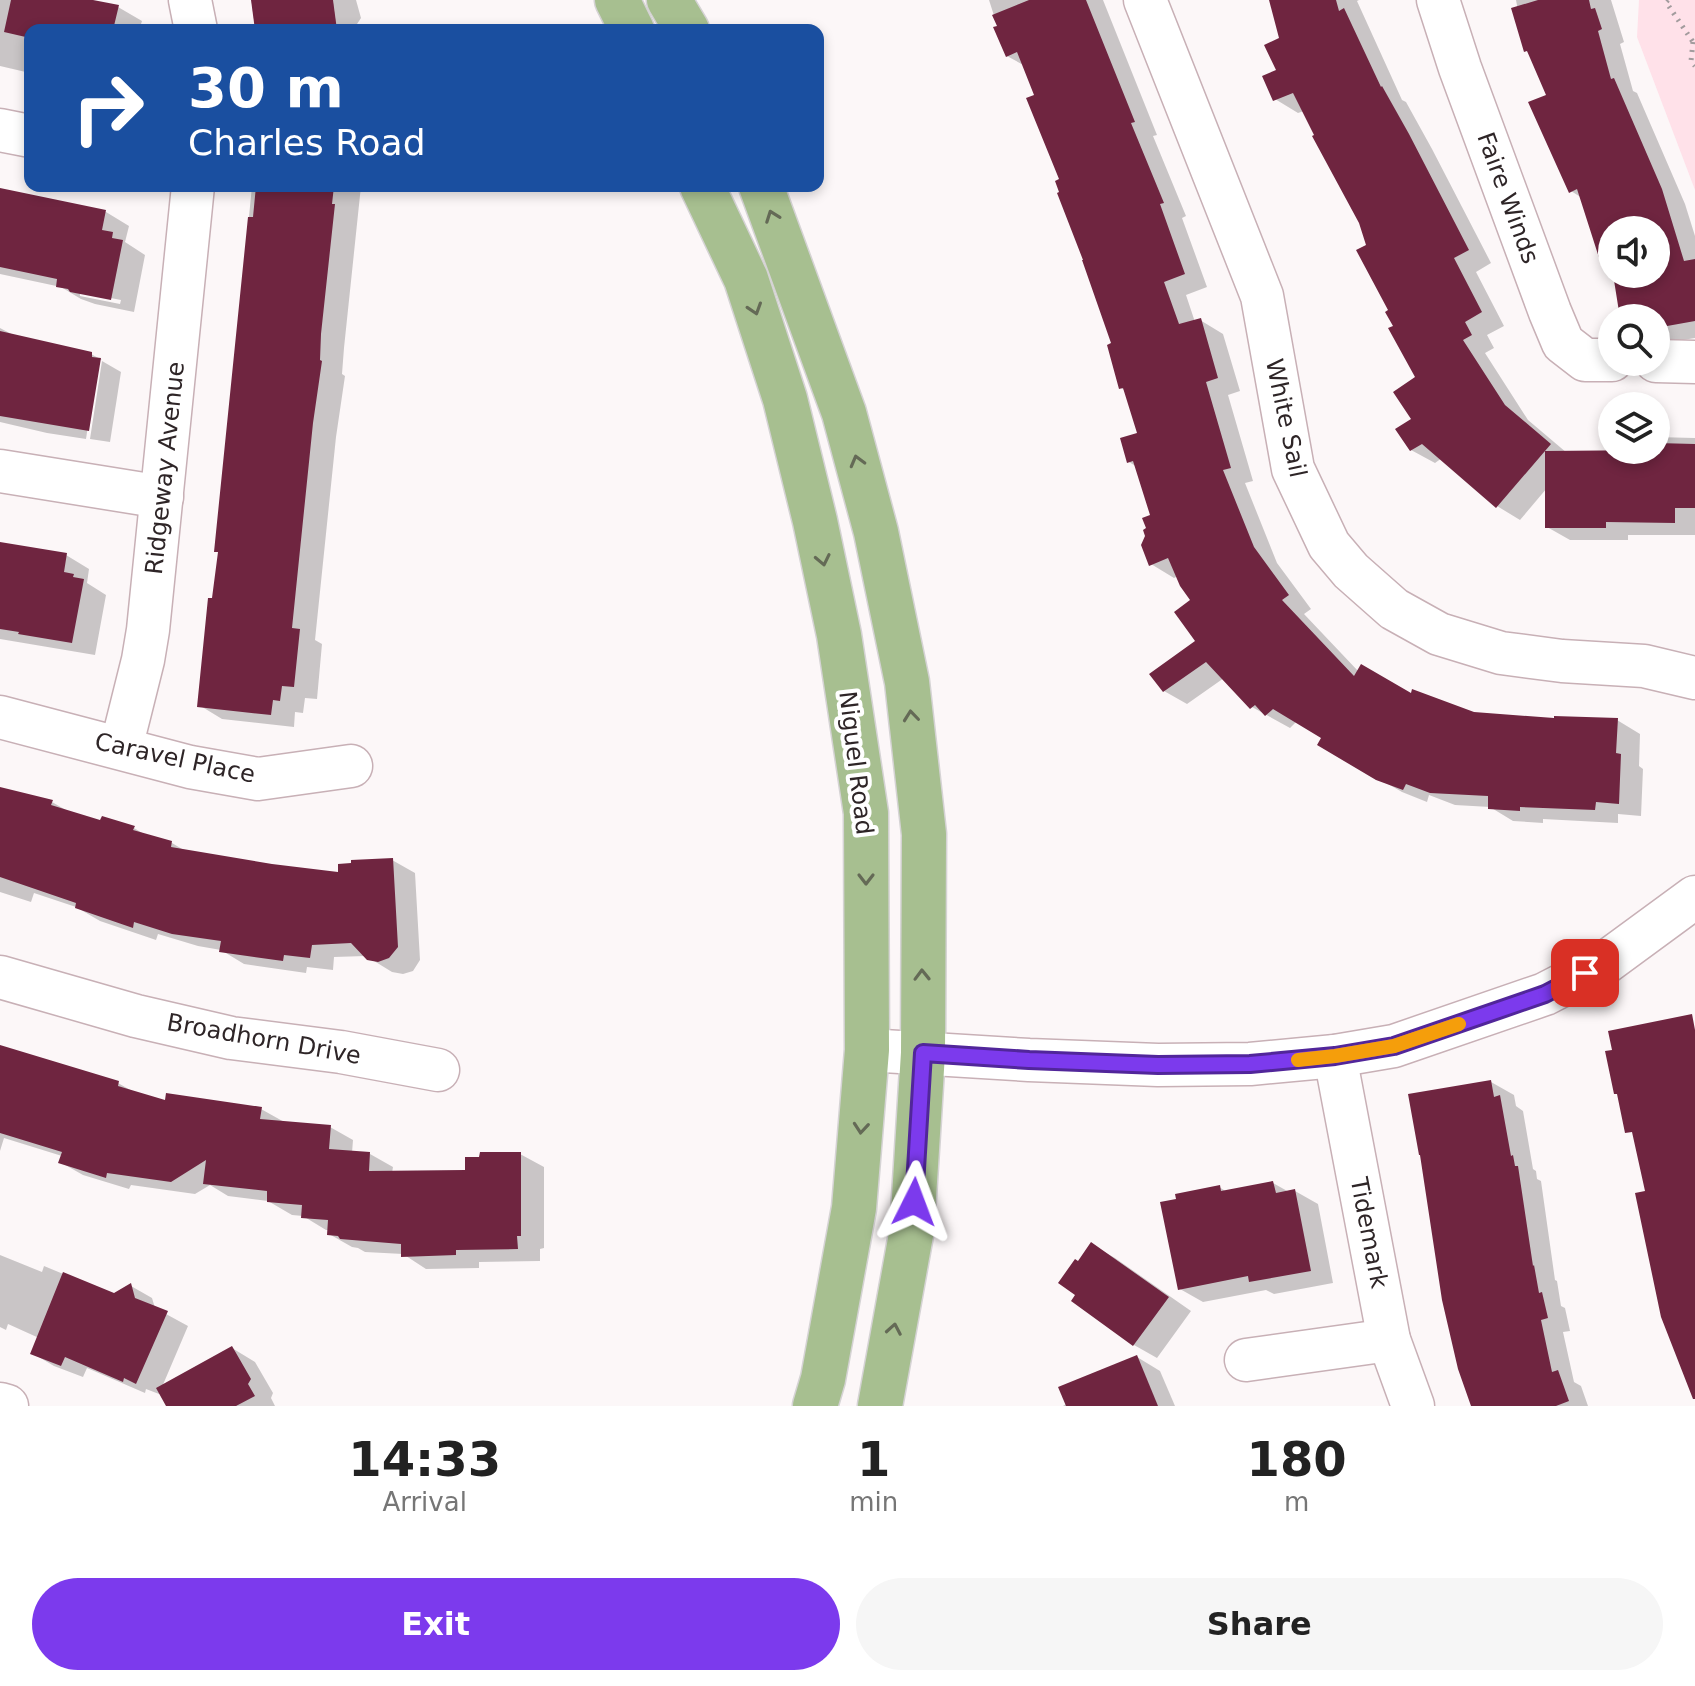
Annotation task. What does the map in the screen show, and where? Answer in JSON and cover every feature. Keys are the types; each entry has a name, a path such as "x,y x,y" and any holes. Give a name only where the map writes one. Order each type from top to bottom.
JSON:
{"main road":[{"path":"617,0 629,24"},
{"path":"669,0 683,24"},
{"name":"Niguel Road","path":"705,192 746,279 785,399 839,635 866,813 867,1050 854,1208 823,1379 815,1406"},
{"path":"763,192 844,413 876,532 907,682 924,834 923,1053 912,1229 880,1406"}],"street":[{"path":"190,0 195,24"},
{"name":"White Sail","path":"1145,0 1262,296 1293,469 1329,545 1351,571 1394,609 1439,634 1501,653 1562,661 1644,666 1695,678"},
{"name":"Faire Winds","path":"1438,0 1460,68 1563,343 1585,360 1598,360"},
{"path":"0,130 24,135"},
{"name":"Ridgeway Avenue","path":"121,748 148,630 192,192"},
{"path":"1670,361 1695,362"},
{"path":"0,471 162,497"},
{"name":"Caravel Place","path":"0,717 190,767 258,779 351,766"},
{"path":"867,1050 1158,1065 1250,1064 1335,1056 1394,1046 1545,994 1605,963 1691,906"},
{"name":"Broadhorn Drive","path":"0,977 136,1016 231,1038 341,1052 438,1070"},
{"name":"Tidemark","path":"1335,1056 1389,1340 1413,1406"},
{"path":"1246,1360 1389,1340"},
{"path":"0,1404 7,1406"}],"path":[{"path":"1668,0 1666,2 1694,42 1691,61 1695,66"}],"shaded area":[{"path":"1639,0 1695,0 1695,190 1637,37"}],"building":[{"path":"11,0 93,0 119,5 114,24 24,24 24,37 4,32"},
{"path":"251,0 333,0 336,24 254,24"},
{"path":"1029,0 1086,0 1135,122 1131,123 1164,203 1160,204 1185,274 1164,282 1179,324 1201,318 1218,378 1206,382 1231,468 1223,470 1254,547 1289,595 1282,600 1354,676 1361,664 1411,693 1412,689 1474,712 1554,718 1618,718 1616,753 1621,754 1619,804 1596,802 1595,810 1488,809 1488,796 1430,793 1406,784 1403,790 1376,780 1317,745 1321,738 1273,709 1265,716 1255,705 1250,709 1206,662 1163,692 1149,674 1195,641 1174,612 1190,600 1168,558 1149,566 1141,545 1146,528 1142,518 1150,515 1133,461 1127,463 1120,438 1137,433 1123,388 1119,389 1107,345 1111,343 1057,193 1055,181 1059,179 1026,98 1034,95 1017,52 1006,57 993,27 997,26 992,15"},
{"path":"1269,0 1336,0 1339,11 1344,8 1381,87 1469,250 1454,258 1482,312 1465,322 1472,335 1463,340 1505,405 1551,444 1496,508 1422,444 1410,451 1395,429 1411,419 1393,392 1415,377 1388,328 1393,326 1385,312 1388,310 1356,250 1366,245 1359,223 1312,136 1293,93 1273,101 1262,76 1276,70 1264,45 1279,38"},
{"path":"1538,0 1589,0 1591,9 1595,8 1611,79 1614,78 1662,189 1684,261 1695,259 1695,321 1670,325 1670,304 1618,304 1615,288 1670,288 1670,216 1598,216 1598,255 1577,189 1569,193 1528,102 1546,95 1527,51 1524,52 1511,8"},
{"path":"0,188 106,210 102,230 113,232 112,238 123,240 111,300 56,287 57,279 0,267"},
{"path":"255,192 333,192 332,204 335,204 321,334 322,361 292,628 300,629 294,687 282,686 280,701 273,700 271,715 197,707 208,598 212,598 218,552 214,552 248,217 253,217"},
{"path":"0,331 92,352 92,357 101,358 89,431 0,416"},
{"path":"1670,443 1695,444 1695,508 1675,508 1675,523 1606,522 1606,528 1545,528 1545,451 1598,451 1598,464 1670,464"},
{"path":"0,542 67,553 64,572 84,579 72,643 0,629"},
{"path":"0,787 53,800 51,805 100,820 102,816 135,826 133,830 172,841 171,847 338,872 338,864 351,863 351,860 393,858 398,947 389,958 378,962 367,960 351,943 312,945 310,958 284,955 283,961 219,952 221,941 172,934 134,922 133,928 75,908 76,903 0,877"},
{"path":"1692,1014 1695,1030 1695,1399 1661,1317 1635,1193 1645,1191 1632,1132 1625,1133 1605,1051 1612,1050 1608,1031"},
{"path":"0,1045 119,1081 118,1086 165,1100 166,1093 262,1107 260,1119 331,1125 329,1149 370,1152 369,1171 465,1170 465,1157 479,1157 480,1152 521,1152 521,1236 517,1236 518,1249 456,1250 456,1255 401,1257 401,1244 340,1239 327,1235 328,1220 301,1218 302,1205 267,1202 267,1191 203,1184 206,1160 171,1182 107,1173 106,1178 58,1163 62,1152 0,1133"},
{"path":"1491,1080 1494,1097 1500,1095 1511,1156 1515,1166 1518,1166 1533,1266 1548,1318 1541,1320 1552,1372 1558,1370 1569,1401 1556,1406 1471,1406 1458,1369 1442,1300 1408,1094"},
{"path":"1273,1181 1276,1193 1295,1189 1311,1271 1249,1282 1248,1276 1178,1290 1160,1202 1176,1199 1175,1194 1220,1185 1221,1191"},
{"path":"1091,1242 1169,1297 1133,1346 1071,1301 1075,1295 1058,1283"},
{"path":"63,1272 114,1293 131,1283 135,1298 168,1311 136,1384 124,1378 123,1382 65,1357 61,1366 30,1354"},
{"path":"232,1346 251,1379 248,1384 255,1396 236,1406 166,1406 156,1388"},
{"path":"1137,1355 1158,1406 1066,1406 1058,1387"}],"slow traffic":[{"path":"1298,1060 1394,1046 1459,1024"}],"route":[{"path":"914,1202 923,1053 1158,1065 1250,1064 1335,1056 1394,1046 1545,994 1585,973"}]}
